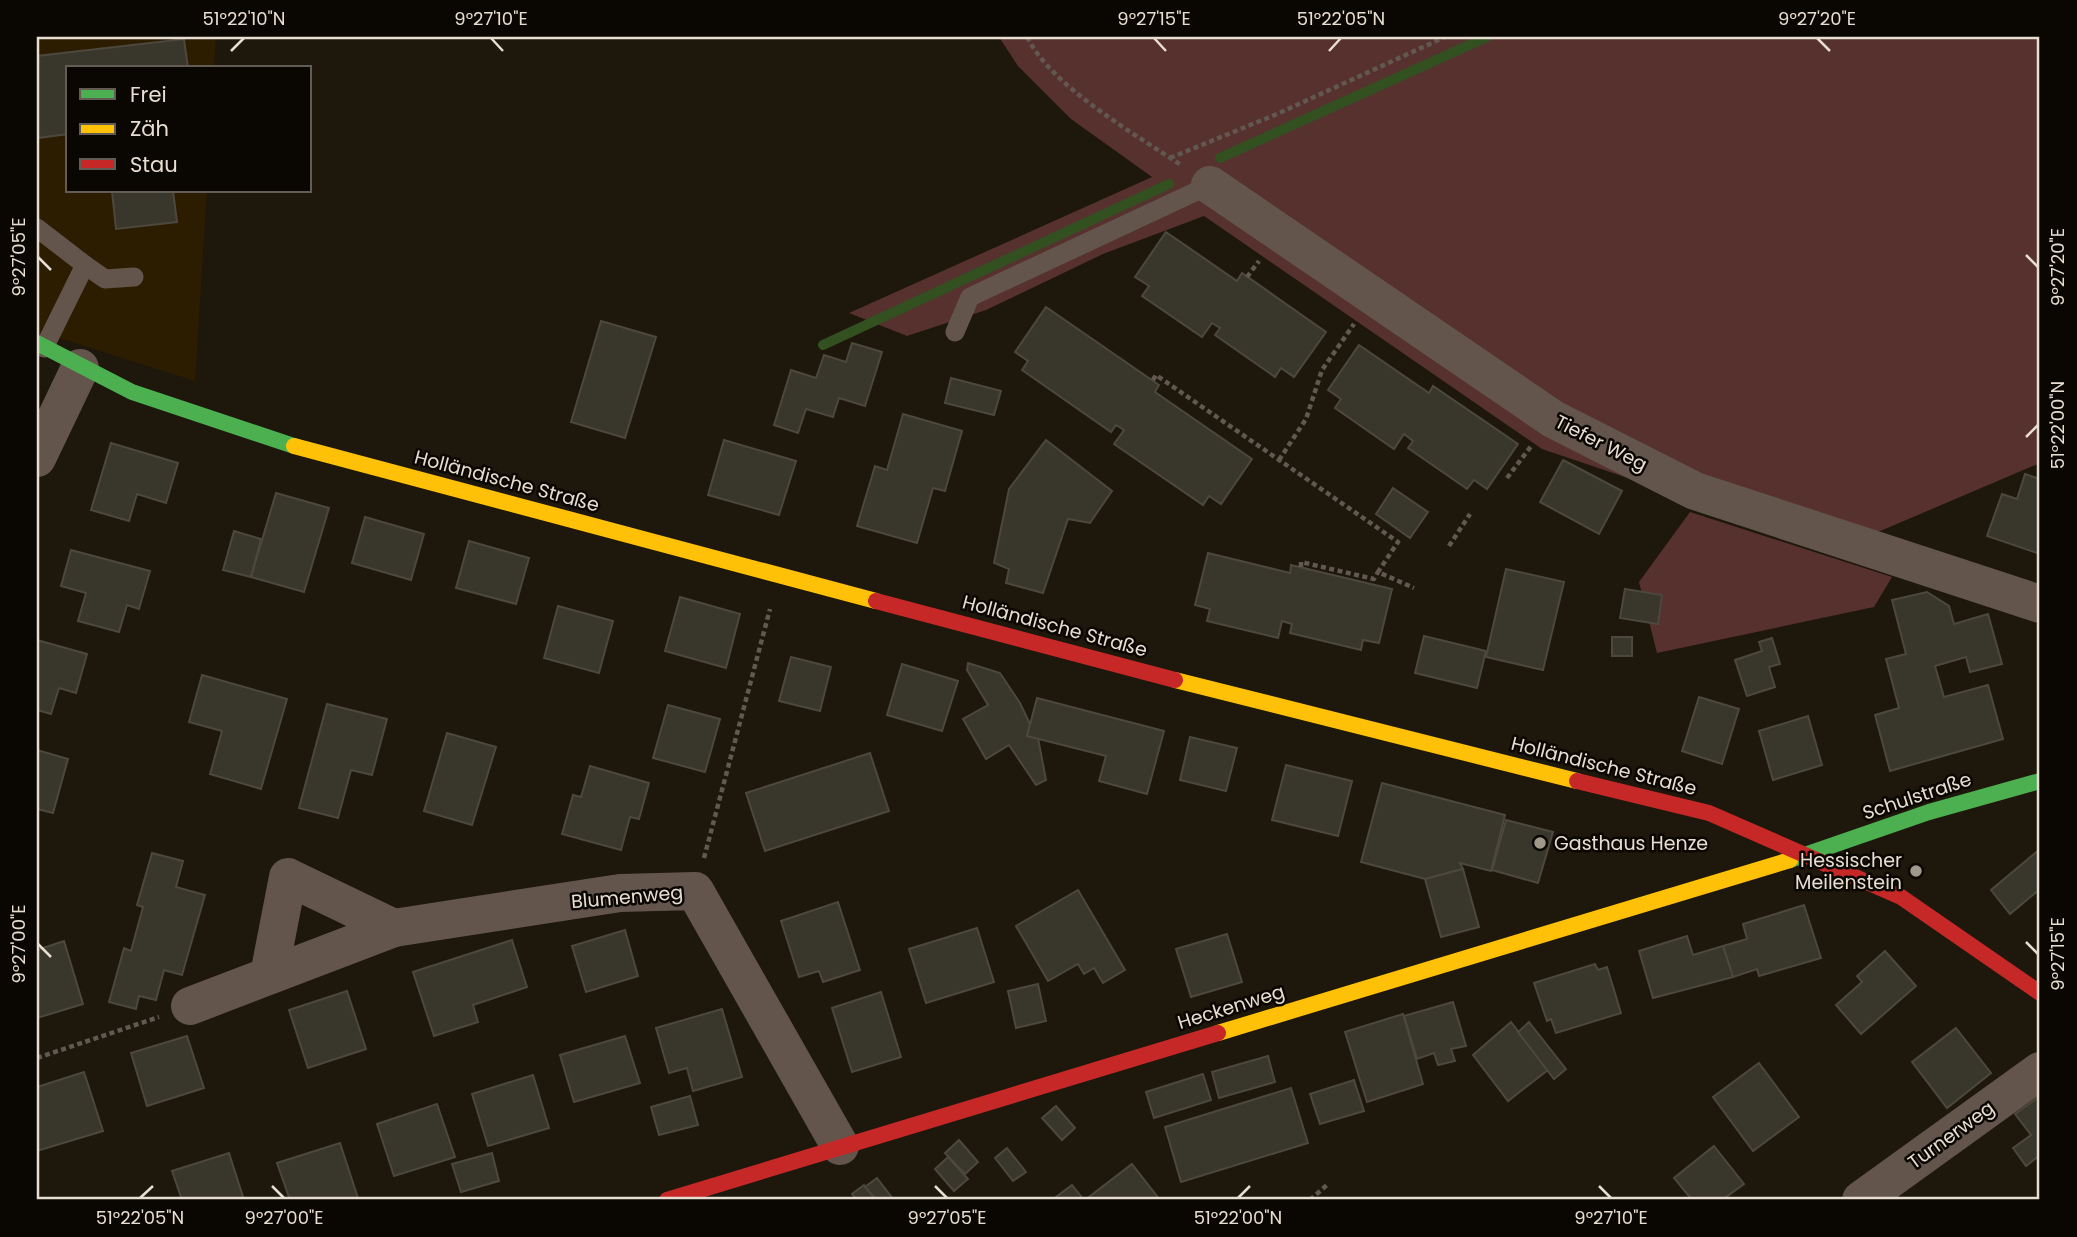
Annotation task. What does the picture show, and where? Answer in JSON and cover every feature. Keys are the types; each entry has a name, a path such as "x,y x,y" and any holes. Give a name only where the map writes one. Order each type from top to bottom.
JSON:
{"street":[{"name":"Tiefer Weg","path":"1210,185 1553,419 1695,491 2040,604"},
{"name":"Holländische Straße","path":"41,345 80,368 182,411 281,443 1355,728 1709,813 1901,897 2040,993"},
{"path":"37,458 80,368"},
{"name":"Schulstraße","path":"1808,855 1929,812 2040,781"},
{"name":"Heckenweg","path":"667,1200 1808,855"},
{"path":"269,975 288,877 394,928"},
{"name":"Blumenweg","path":"190,1006 394,928 620,893 695,891 840,1146"},
{"name":"Turnerweg","path":"1861,1200 2040,1071"}],"lane":[{"path":"955,332 970,297 1210,185"},
{"path":"37,228 106,279 134,277"},
{"path":"41,345 85,265"}],"path":[{"path":"1027,37 1067,84 1123,127 1170,158 1277,114 1445,37"},
{"path":"1279,460 1306,419 1322,370 1373,296"},
{"path":"1153,380 1156,375 1398,542 1374,579 1301,562 1301,568"},
{"path":"1449,546 1470,514"},
{"path":"1378,572 1414,588"},
{"path":"695,891 779,575"},
{"path":"37,1058 190,1006"},
{"path":"1310,1200 1328,1185"}],"shaded area":[{"path":"37,37 216,37 214,66 66,66 66,192 207,192 195,381 43,333 37,352"},
{"path":"999,37 2040,37 2040,463 1838,549 1542,449 1204,216 1103,254 986,310 907,336 849,313 1152,177 1071,119 1018,66"},
{"path":"1690,512 1892,577 1874,607 1657,653 1639,582"}],"building":[{"path":"184,39 188,66 66,66 66,134 37,138 37,56"},
{"path":"112,192 173,192 177,222 116,229"},
{"path":"1166,232 1237,281 1242,273 1326,332 1294,377 1281,368 1275,377 1215,335 1220,328 1212,323 1202,337 1142,296 1149,286 1135,277"},
{"path":"1046,307 1159,385 1155,392 1252,459 1221,504 1209,496 1203,505 1114,444 1124,430 1116,425 1111,432 1022,370 1028,361 1015,352"},
{"path":"601,321 656,337 625,438 571,422"},
{"path":"852,343 882,352 865,406 839,398 833,417 806,409 798,433 774,425 791,370 816,378 824,355 846,362"},
{"path":"1359,345 1429,393 1433,386 1518,444 1487,489 1474,480 1467,489 1408,448 1413,441 1404,434 1394,449 1335,408 1341,399 1328,390"},
{"path":"951,378 1001,391 994,415 945,403"},
{"path":"903,414 962,431 945,491 933,488 917,543 857,526 875,466 887,470"},
{"path":"724,440 796,461 779,515 708,495"},
{"path":"1046,440 1112,491 1090,523 1068,519 1043,593 1006,583 1009,569 994,563 1009,489"},
{"path":"111,443 178,463 166,503 137,494 129,521 91,510"},
{"path":"1563,460 1622,491 1599,534 1540,502"},
{"path":"2025,474 2040,479 2040,554 1987,536 2002,494 2017,499"},
{"path":"1393,488 1428,512 1410,538 1376,514"},
{"path":"276,493 329,508 304,592 251,577"},
{"path":"365,517 424,534 411,580 352,563"},
{"path":"234,531 261,539 251,577 223,570"},
{"path":"469,541 529,558 516,604 456,588"},
{"path":"71,550 150,571 139,609 127,605 119,632 78,621 86,593 61,586"},
{"path":"1208,553 1290,573 1291,565 1392,589 1379,643 1363,640 1361,650 1290,633 1292,624 1282,621 1278,638 1207,621 1210,609 1195,605"},
{"path":"1506,569 1564,582 1543,670 1486,657"},
{"path":"1625,589 1662,595 1658,624 1620,618"},
{"path":"1927,592 1949,606 1954,624 1988,614 2002,664 1970,672 1966,657 1935,666 1944,697 1988,685 2003,739 1890,771 1875,715 1899,708 1886,659 1906,654 1892,600"},
{"path":"680,597 740,614 726,668 665,651"},
{"path":"558,606 613,621 599,673 544,658"},
{"path":"1424,636 1486,651 1477,688 1415,673"},
{"path":"1612,637 1632,637 1632,656 1612,656"},
{"path":"1772,638 1780,664 1769,667 1775,687 1747,696 1735,660 1762,651 1759,642"},
{"path":"37,640 87,654 76,693 59,688 51,714 37,710"},
{"path":"791,657 831,667 820,711 779,701"},
{"path":"968,663 1000,673 1020,703 1030,724 1027,736 1038,738 1046,780 1036,785 1009,745 986,759 963,719 988,705 967,670"},
{"path":"902,664 958,681 942,731 887,715"},
{"path":"202,675 287,699 261,789 210,774 222,731 189,722"},
{"path":"1699,697 1739,709 1722,764 1682,751"},
{"path":"1037,698 1164,731 1147,794 1099,781 1106,756 1027,736"},
{"path":"327,704 387,719 372,775 351,770 338,818 299,808"},
{"path":"668,705 720,719 705,772 653,758"},
{"path":"1808,716 1822,765 1773,780 1759,731"},
{"path":"447,733 496,747 472,825 424,811"},
{"path":"1190,737 1237,748 1226,791 1180,780"},
{"path":"37,750 68,759 53,813 37,809"},
{"path":"870,753 889,811 765,851 746,793"},
{"path":"1286,765 1352,781 1338,836 1272,820"},
{"path":"590,766 649,783 639,819 630,817 621,850 562,834 573,795 581,797"},
{"path":"1382,783 1505,815 1491,871 1460,863 1463,869 1425,879 1361,862"},
{"path":"1506,820 1553,832 1538,883 1492,870"},
{"path":"2040,849 2040,889 2010,914 1991,890"},
{"path":"152,853 183,861 176,887 205,895 182,975 164,970 156,1000 139,996 136,1009 109,1002 124,948 131,951 143,907 137,905"},
{"path":"1463,869 1479,927 1441,937 1425,879"},
{"path":"1078,890 1125,970 1103,983 1094,968 1084,974 1078,964 1048,981 1016,926"},
{"path":"838,902 860,970 823,982 819,971 799,977 781,921"},
{"path":"1804,905 1821,958 1759,976 1757,969 1733,977 1723,946 1747,939 1743,924"},
{"path":"977,928 994,982 926,1003 909,949"},
{"path":"625,930 638,976 586,992 572,946"},
{"path":"1227,934 1242,982 1191,997 1176,949"},
{"path":"1687,936 1693,955 1723,946 1733,977 1653,998 1639,951"},
{"path":"512,940 527,987 473,1005 478,1022 434,1036 413,972"},
{"path":"64,941 83,1004 37,1018 37,950"},
{"path":"1885,951 1916,986 1861,1034 1836,1005 1862,982 1857,976"},
{"path":"1595,964 1598,970 1607,967 1621,1013 1556,1033 1551,1019 1547,1021 1534,983"},
{"path":"1038,984 1046,1021 1016,1028 1008,991"},
{"path":"347,991 366,1049 308,1068 289,1010"},
{"path":"881,992 901,1057 852,1072 832,1008"},
{"path":"1453,1002 1466,1046 1451,1049 1455,1061 1438,1065 1434,1053 1417,1059 1404,1016"},
{"path":"722,1009 742,1077 693,1091 687,1068 669,1073 656,1028"},
{"path":"1403,1014 1423,1084 1367,1102 1345,1032"},
{"path":"1511,1022 1548,1070 1508,1101 1473,1055"},
{"path":"1529,1022 1566,1069 1554,1079 1518,1032"},
{"path":"1956,1028 1991,1073 1947,1108 1912,1062"},
{"path":"187,1036 204,1088 147,1106 131,1053"},
{"path":"625,1036 640,1083 574,1102 560,1055"},
{"path":"1268,1056 1275,1082 1219,1098 1212,1072"},
{"path":"1759,1063 1799,1117 1753,1151 1713,1097"},
{"path":"84,1072 103,1131 37,1151 37,1087"},
{"path":"1203,1074 1211,1100 1154,1118 1146,1092"},
{"path":"533,1075 549,1128 488,1146 472,1094"},
{"path":"1354,1080 1364,1111 1320,1124 1310,1094"},
{"path":"1291,1088 1308,1143 1181,1182 1165,1127"},
{"path":"690,1096 698,1125 659,1135 651,1107"},
{"path":"2040,1096 2040,1155 2026,1166 2013,1148 2031,1135 2015,1114"},
{"path":"437,1104 455,1157 394,1176 377,1124"},
{"path":"1056,1106 1075,1128 1062,1140 1042,1118"},
{"path":"959,1140 978,1162 965,1174 945,1153"},
{"path":"340,1143 358,1198 290,1200 277,1163"},
{"path":"1714,1146 1744,1184 1722,1200 1692,1200 1674,1178"},
{"path":"1007,1148 1026,1172 1013,1181 995,1158"},
{"path":"229,1153 244,1200 182,1200 172,1171"},
{"path":"492,1153 499,1181 461,1192 452,1164"},
{"path":"948,1157 968,1179 954,1191 935,1169"},
{"path":"1132,1164 1160,1200 1085,1200"},
{"path":"877,1178 893,1199 876,1200 865,1187"},
{"path":"864,1185 876,1200 857,1200 852,1194"},
{"path":"1072,1185 1084,1200 1052,1200"}],"waterway":[{"path":"1220,158 1487,37"},
{"path":"823,345 1169,184"}],"traffic: fast":[{"path":"37,343 132,392 294,446"},
{"path":"1790,860 1929,812 2040,781"}],"traffic: slow":[{"path":"294,446 876,601"},
{"path":"1175,680 1577,781"},
{"path":"1218,1033 1790,860"}],"traffic: jam":[{"path":"876,601 1175,680"},
{"path":"1577,781 1709,813 1901,897 2040,993"},
{"path":"667,1200 1218,1033"}],"place":[{"name":"Gasthaus Henze","path":"1540,843"},
{"name":"Hessischer Meilenstein","path":"1916,871"}]}
